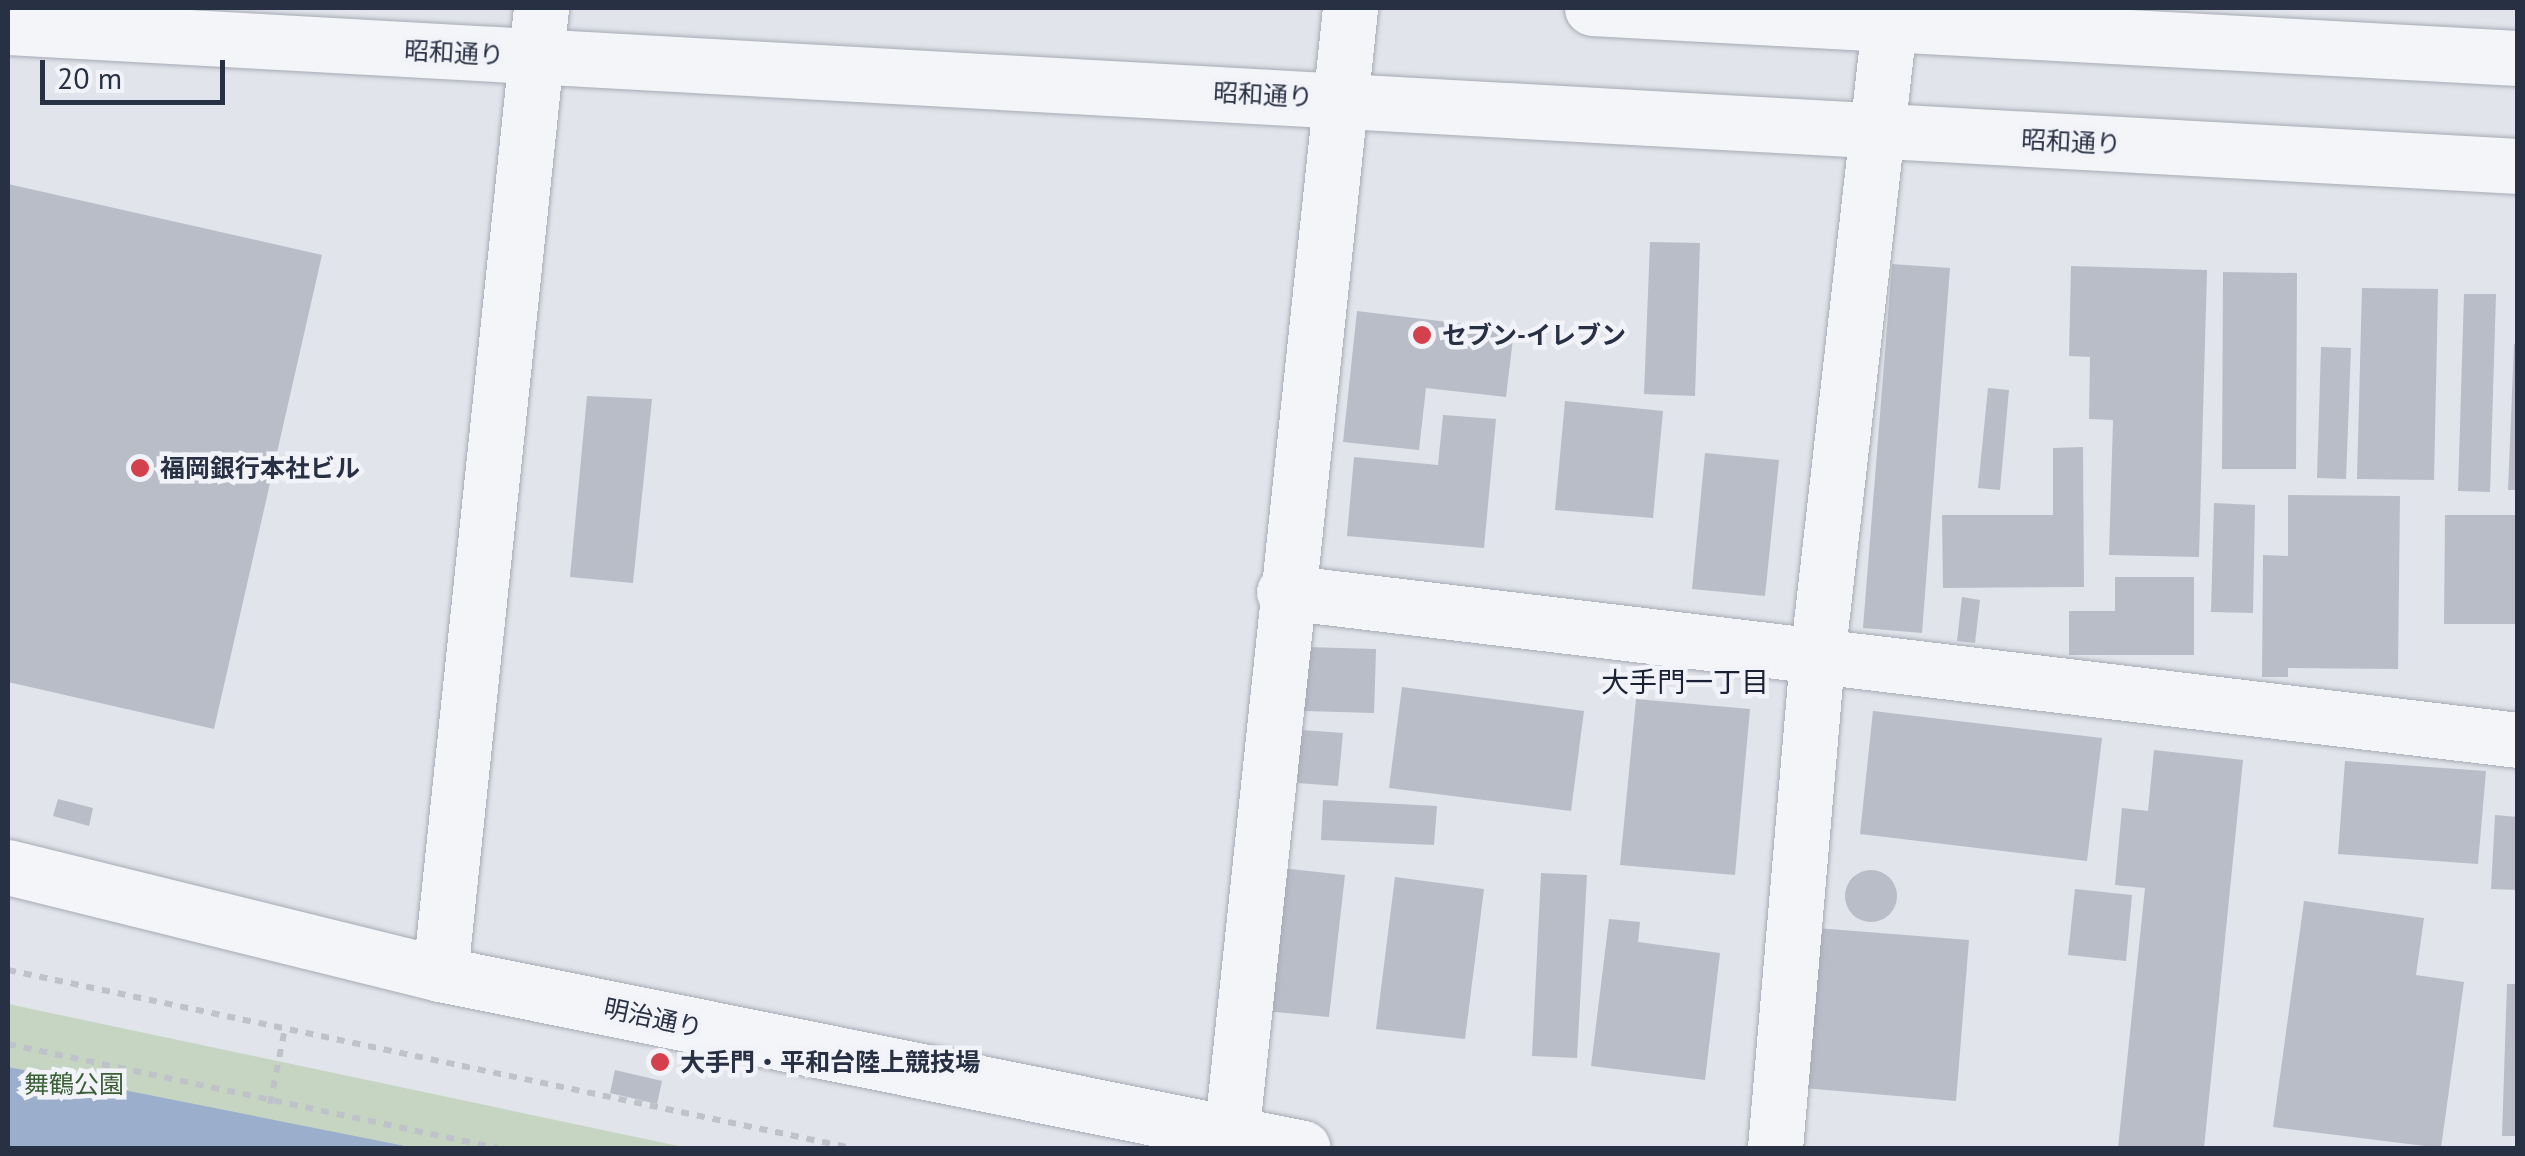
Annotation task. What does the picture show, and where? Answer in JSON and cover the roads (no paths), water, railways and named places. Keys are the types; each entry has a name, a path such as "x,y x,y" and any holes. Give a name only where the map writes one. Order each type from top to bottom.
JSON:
{"street":[{"path":"1231,1136 1284,592 1350,8"},
{"path":"1592,8 1891,14 2518,58"},
{"path":"1775,1148 1817,658 1891,14"},
{"name":"昭和通り","path":"8,28 539,32 1338,99 2518,166"},
{"path":"440,974 539,32"},
{"path":"1284,592 2518,740"},
{"name":"明治通り","path":"8,868 440,974 1303,1148"}],"water":[{"path":"8,1067 415,1148 8,1148"}],"place":[{"name":"セブン-イレブン","path":"1422,335"},
{"name":"福岡銀行本社ビル","path":"140,468"},
{"name":"大手門・平和台陸上競技場","path":"660,1062"}],"district":[{"name":"大手門一丁目","path":"1685,682"}],"park label":[{"name":"舞鶴公園","path":"74,1084"}]}
